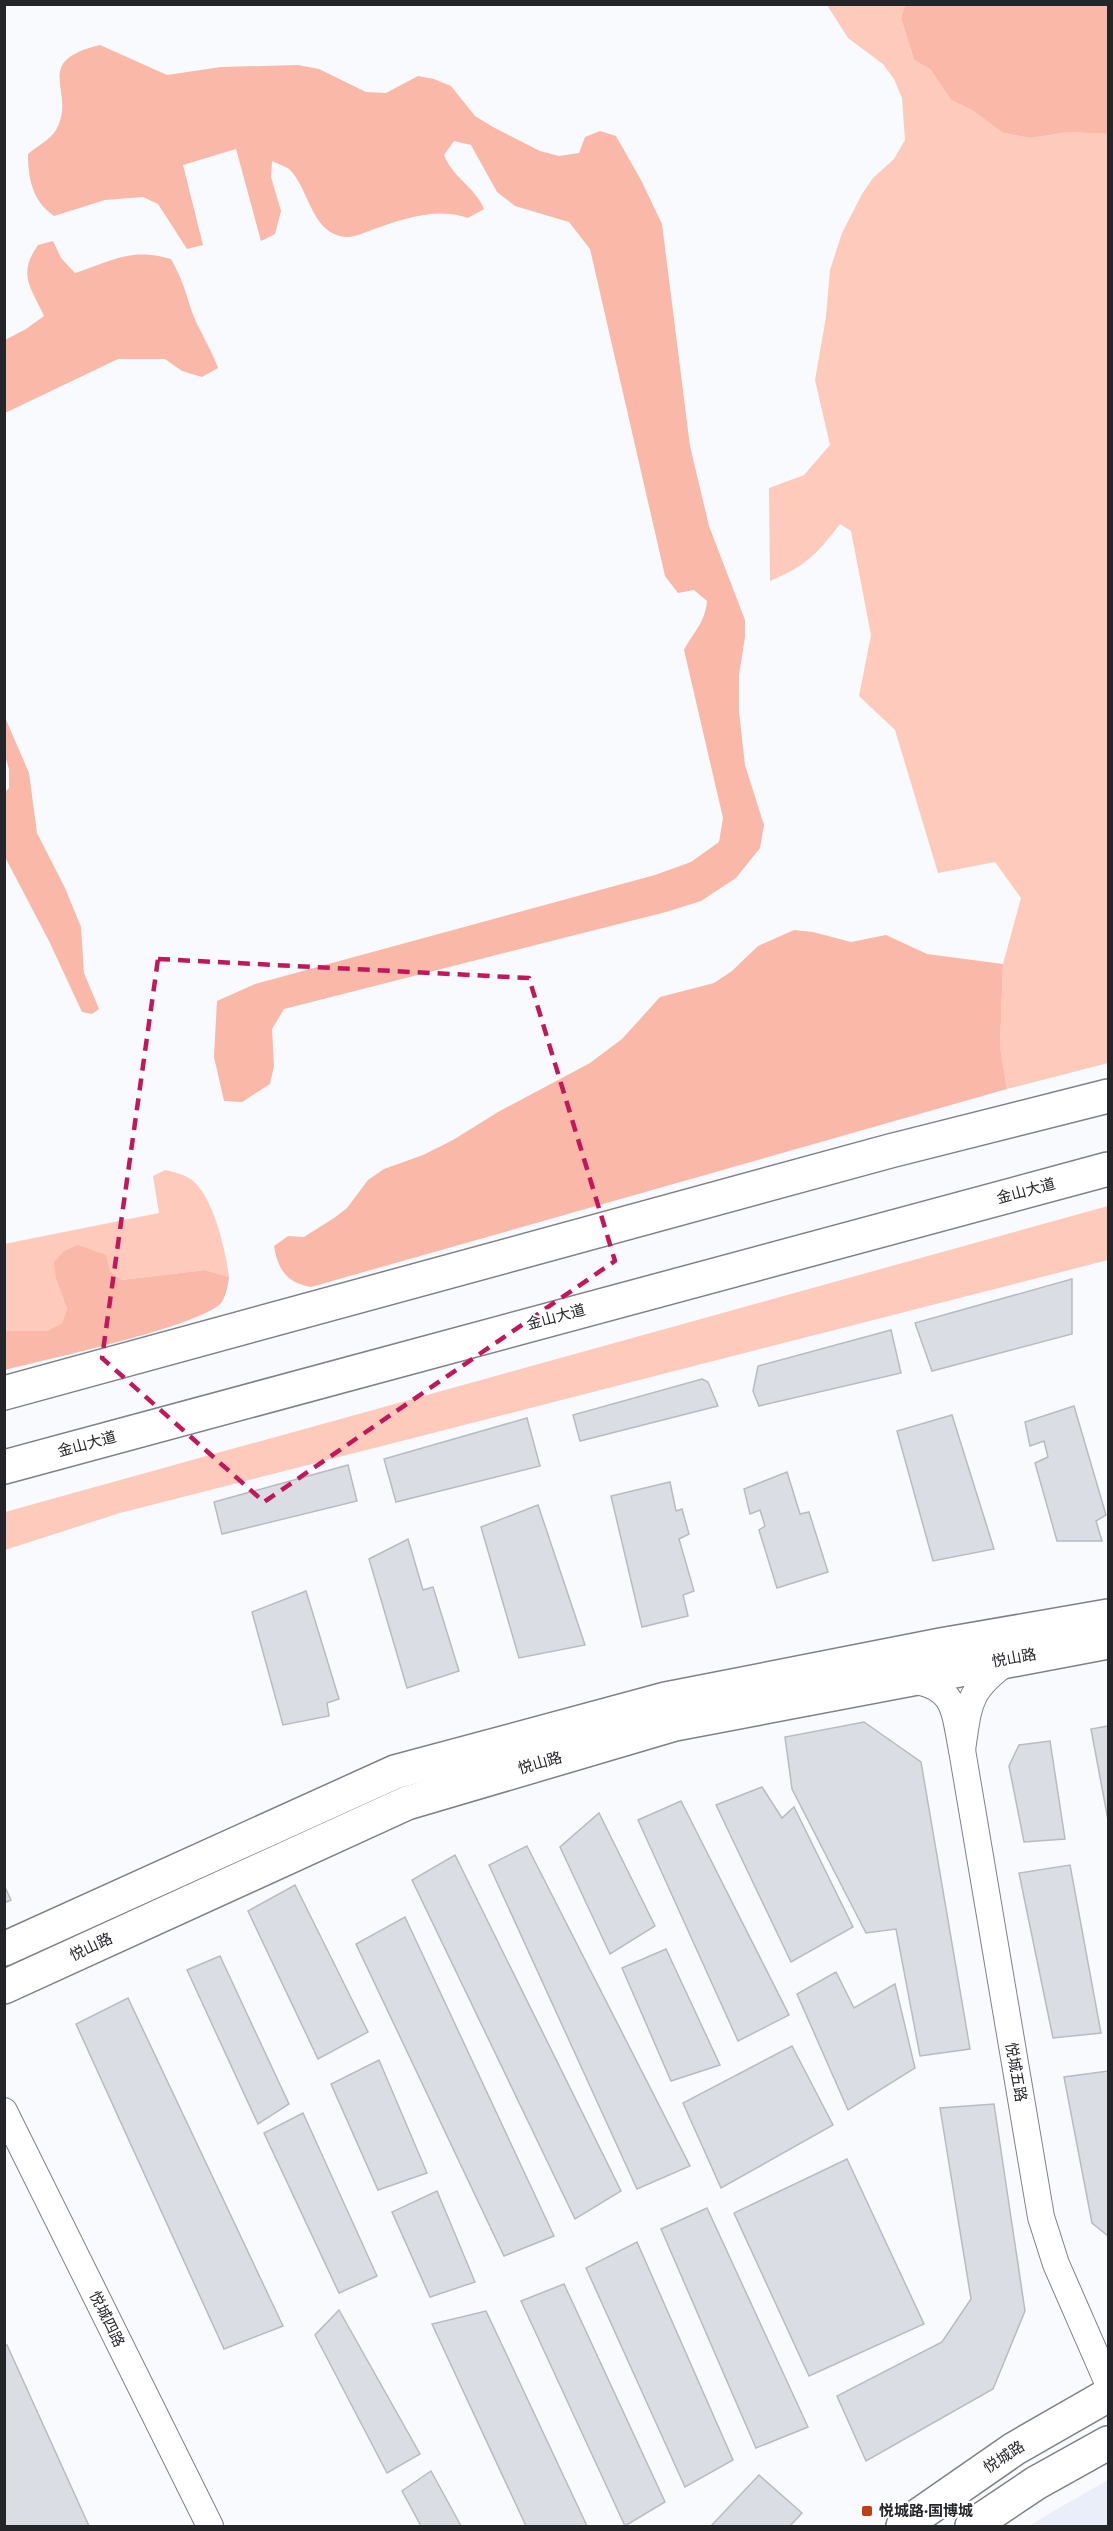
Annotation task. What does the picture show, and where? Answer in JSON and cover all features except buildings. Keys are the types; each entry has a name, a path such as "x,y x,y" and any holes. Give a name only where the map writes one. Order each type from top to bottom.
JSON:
{"main road":[{"path":"4,1393 890,1151 1108,1096"},
{"name":"金山大道","path":"4,1467 1108,1169"},
{"path":"4,1482 92,1443"},
{"name":"悦山路","path":"4,1949 396,1772 666,1699 941,1645 1108,1616"},
{"name":"悦山路","path":"4,1987 407,1803 675,1724 1108,1642"},
{"name":"悦城路","path":"903,2526 1014,2449 1108,2395"},
{"path":"972,2526 1036,2483 1108,2443"}],"street":[{"path":"962,1750 968,1708 974,1692 984,1680 1012,1659"},
{"name":"悦城五路","path":"903,1679 926,1682 938,1687 947,1695 954,1707 1041,2217 1056,2264 1108,2383"},
{"name":"悦城四路","path":"4,2111 210,2526"}],"highlighted area":[{"path":"158,959 529,978 615,1261 264,1502 102,1358"}],"shaded area":[{"path":"827,5 905,5 901,18 914,60 930,69 951,100 972,110 1003,133 1031,138 1068,132 1108,134 1108,1063 1007,1089 1000,1047 1003,964 1021,898 995,862 938,873 895,730 859,696 871,635 851,531 840,524 810,558 793,570 770,581 769,488 804,475 830,445 815,380 826,317 830,270 842,233 862,194 873,178 894,159 905,140 902,98 894,79 883,64 848,38"},
{"path":"905,5 1108,5 1108,134 1068,132 1031,138 1003,133 972,110 951,100 930,69 914,60 901,18"},
{"path":"100,45 167,75 221,67 298,65 319,69 366,92 386,93 418,76 434,79 451,86 475,116 540,151 559,156 579,153 585,137 600,131 616,136 662,224 690,446 709,526 745,620 745,637 739,675 739,712 745,765 764,825 760,848 736,878 701,901 666,912 284,1009 272,1029 274,1066 270,1084 242,1102 224,1101 214,1057 217,1001 255,984 655,875 691,862 719,842 723,818 684,650 701,621 707,601 694,590 678,593 665,576 590,249 569,222 515,206 497,192 471,145 454,141 444,155 484,209 468,218 432,214 408,218 353,236 335,234 318,220 302,188 289,169 272,161 271,177 281,211 275,234 261,241 236,149 183,165 203,245 187,249 158,204 143,197 105,200 54,216 41,204 33,189 28,154 56,130 61,116 61,69 66,60 79,52"},
{"path":"53,241 61,258 75,273 133,255 144,254 171,259 218,368 202,377 182,371 165,359 118,359 5,413 5,340 44,316 31,289 27,273 28,265 38,245"},
{"path":"4,715 29,773 37,833 65,888 81,927 84,973 99,1009 92,1014 82,1012 49,941 5,857 5,792 9,788 9,769 5,756"},
{"path":"794,930 813,932 851,942 886,935 927,954 1003,964 1000,1047 1007,1089 311,1287 290,1279 285,1274 278,1262 274,1246 288,1236 304,1237 334,1218 347,1208 368,1180 384,1169 423,1155 453,1140 498,1112 590,1063 622,1039 660,997 714,983 732,971 758,946"},
{"path":"165,1170 192,1180 206,1198 222,1239 229,1277 205,1270 122,1280 110,1271 56,1279 67,1309 62,1323 47,1331 5,1331 4,1244 159,1213 153,1176"},
{"path":"1108,1206 1108,1260 120,1513 5,1550 5,1512"},
{"path":"78,1245 106,1255 110,1271 122,1280 205,1270 229,1277 225,1294 221,1303 208,1312 184,1322 154,1332 5,1370 5,1331 47,1331 62,1323 67,1309 56,1279 54,1262 64,1251"},
{"path":"1108,2480 1108,2526 1029,2526 1052,2512"}],"place":[{"name":"悦城路·国博城","path":"867,2511"}]}
